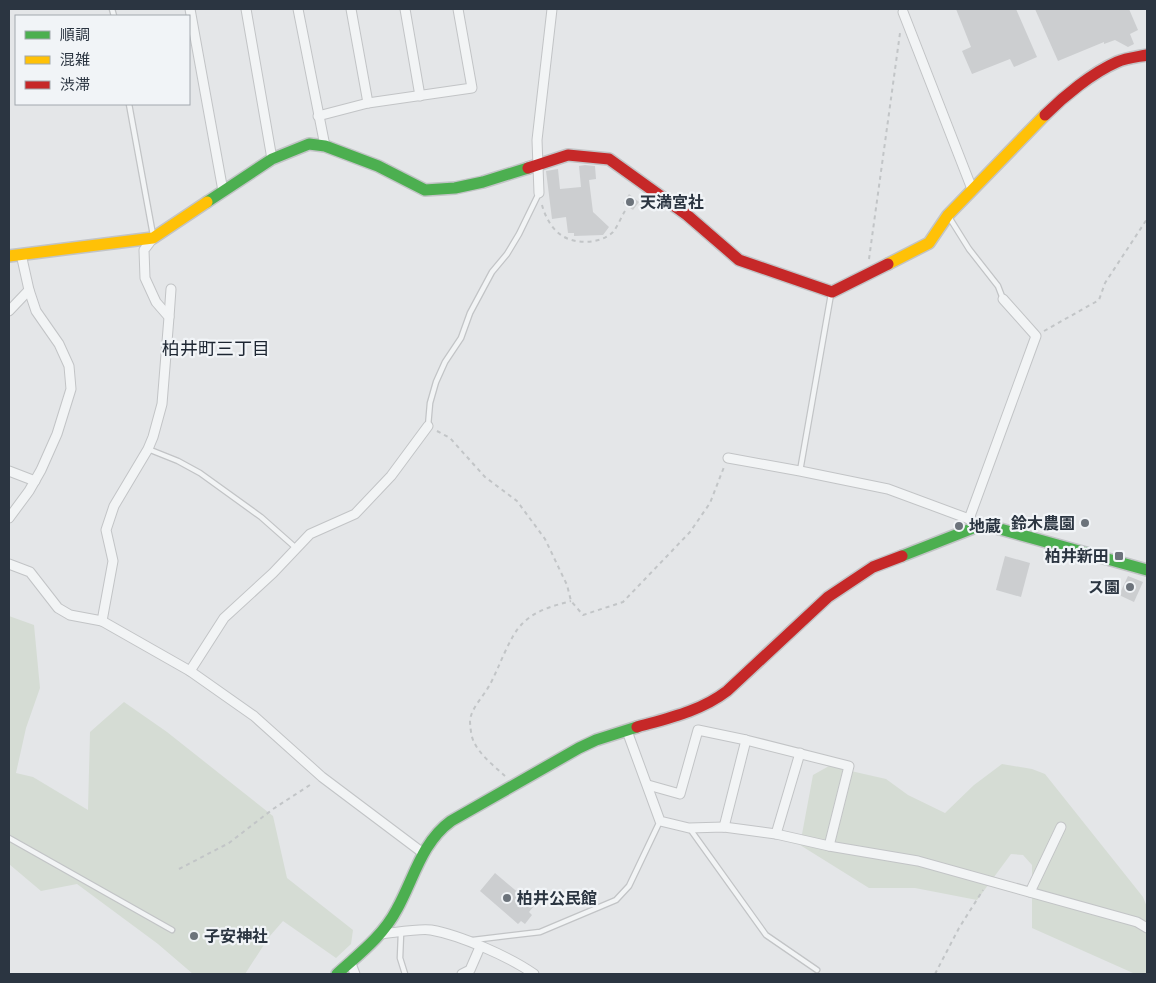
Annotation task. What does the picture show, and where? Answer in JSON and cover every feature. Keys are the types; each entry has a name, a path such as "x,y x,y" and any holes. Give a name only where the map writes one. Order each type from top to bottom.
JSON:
{"street":[{"path":"190,9 223,191"},
{"path":"246,9 272,159"},
{"path":"298,9 325,146"},
{"path":"351,9 368,103"},
{"path":"404,9 420,96"},
{"path":"318,116 368,103 472,88 458,9"},
{"path":"539,193 537,140 552,9"},
{"path":"902,12 972,189"},
{"path":"169,317 156,302 145,278 144,250 153,238 272,159 309,144 325,146 378,166 426,190 455,188 483,182 568,155 609,159 687,215 738,260 832,292 930,243 948,215 1059,101 1099,72 1118,61 1147,55"},
{"path":"9,256 153,238"},
{"path":"9,518 35,481 57,434 71,389 69,366 59,344 36,312 21,254"},
{"path":"102,622 113,561 106,530 114,506 148,449 162,404 170,289"},
{"path":"9,311 30,290"},
{"path":"337,974 380,934 397,910 423,853 440,829 451,821 596,740 700,708 727,691 828,597 853,579 873,567 973,523 1036,336 1002,299"},
{"path":"190,672 224,618 274,573 310,534 355,514 391,476 428,426"},
{"path":"728,458 888,489 973,523 1147,570"},
{"path":"9,472 35,481"},
{"path":"9,564 30,572 58,608 70,615 102,622 190,672 254,716 322,777 423,853"},
{"path":"648,784 680,794 698,730 849,766 829,846"},
{"path":"627,731 660,821 689,828 724,827 776,834 829,846 918,861 1137,922 1147,928"},
{"path":"724,827 746,740"},
{"path":"776,834 800,753"},
{"path":"1030,892 1061,827"},
{"path":"380,934 430,930 466,941 519,964 534,974"},
{"path":"462,974 470,970 480,947"},
{"path":"350,960 355,974"}],"lane":[{"path":"129,105 153,238"},
{"path":"428,426 430,403 436,382 445,362 461,338 470,313 492,272 519,234 539,193"},
{"path":"948,215 969,249 998,286 1002,299"},
{"path":"800,471 832,292"},
{"path":"148,449 178,461 200,473 261,517 296,548"},
{"path":"466,941 540,932 616,900 629,886 660,821"},
{"path":"689,828 766,935 817,970"},
{"path":"9,838 172,930"},
{"path":"401,933 400,958 405,974"}],"path":[{"path":"867,276 900,31"},
{"path":"539,193 551,226 561,236 576,241 602,240 613,231 624,211"},
{"path":"1036,336 1099,300 1106,283 1147,219"},
{"path":"428,426 450,438 485,477 517,501 545,539 568,585 571,600 584,615 623,602 690,532 710,503 728,458"},
{"path":"515,785 489,762 474,742 470,719 475,706 488,687 521,624 534,614 548,607 571,600"},
{"path":"179,870 228,843 272,809 322,777"},
{"path":"935,974 959,928 988,882"}],"shaded area":[{"path":"9,616 34,625 40,688 26,728 16,773 33,777 88,810 90,732 124,702 167,732 273,816 287,878 353,930 351,944 336,958 283,921 269,937 245,974 193,974 158,944 77,884 41,891 9,864"},
{"path":"1002,764 1032,769 1045,774 1143,897 1147,907 1147,972 1145,974 1133,973 1032,928 1032,865 1023,855 1011,854 977,900 915,888 869,888 800,845 813,775 829,766 886,779 908,795 945,813 974,785"}],"building":[{"path":"956,9 1016,9 1037,57 1014,67 1010,59 972,74 962,51 971,47"},
{"path":"1035,9 1129,9 1138,30 1130,34 1134,44 1128,47 1115,40 1104,44 1104,42 1058,61"},
{"path":"579,166 595,166 596,179 589,180 593,212 609,227 603,235 574,236 574,233 568,233 566,217 552,219 546,171 558,169 560,189 581,187"},
{"path":"629,194 639,202 633,210 623,203"},
{"path":"1005,556 1030,563 1021,597 996,590"},
{"path":"1128,576 1143,582 1134,602 1119,595"},
{"path":"495,873 534,906 529,912 532,915 525,924 521,921 518,924 480,891"}],"traffic: fast":[{"path":"207,202 272,159 309,144 325,146 378,166 425,190 455,188 483,182 528,168"},
{"path":"902,556 976,527 993,527 1147,570"},
{"path":"337,974 385,928 397,909 426,850 433,839 451,821 579,748 596,740 637,727"}],"traffic: slow":[{"path":"888,264 929,243 948,215 1045,115"},
{"path":"9,256 153,238 207,202"}],"traffic: jam":[{"path":"1045,115 1098,72 1120,61 1147,55"},
{"path":"528,168 568,155 609,159 687,215 739,260 832,292 888,264"},
{"path":"637,727 696,709 717,698 727,691 828,597 873,567 902,556"}],"place":[{"name":"天満宮社","path":"630,202"},
{"name":"鈴木農園","path":"1085,523"},
{"name":"地蔵","path":"959,526"},
{"name":"柏井新田","path":"1119,556"},
{"name":"ス園","path":"1130,587"},
{"name":"柏井公民館","path":"507,898"},
{"name":"子安神社","path":"194,936"}],"district":[{"name":"柏井町三丁目","path":"216,349"}]}
